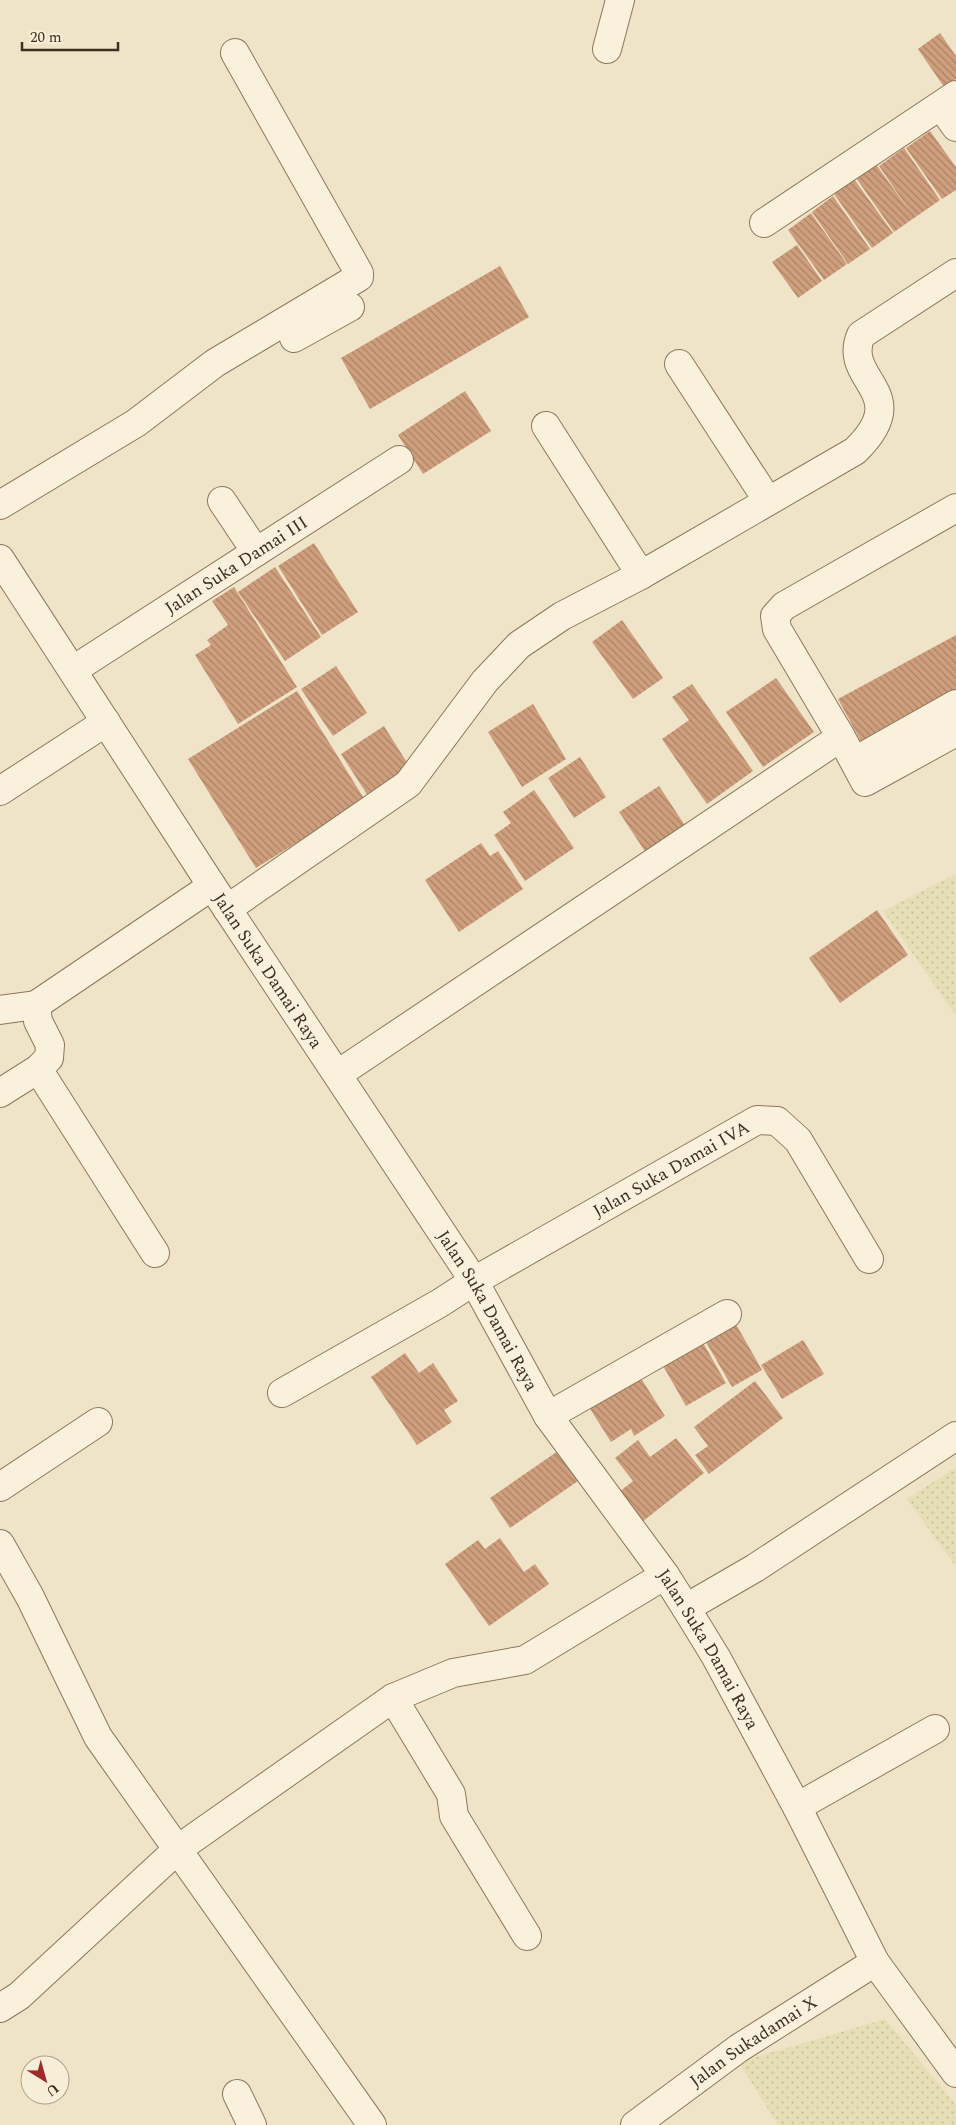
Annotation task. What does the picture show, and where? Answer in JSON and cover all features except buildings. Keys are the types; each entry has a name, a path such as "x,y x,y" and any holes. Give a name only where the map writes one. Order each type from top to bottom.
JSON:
{"street":[{"path":"607,49 620,0"},
{"path":"0,505 136,423 215,363 359,277 359,273 235,53"},
{"path":"764,223 951,109"},
{"path":"227,909 408,784 485,681 519,645 562,616 642,575 855,451 870,436 878,420 880,401 856,356 856,345 861,335 956,273"},
{"path":"0,521 138,438 226,378 350,307"},
{"path":"679,364 768,501"},
{"path":"546,426 642,575"},
{"name":"Jalan Suka Damai III","path":"73,670 399,460"},
{"path":"222,500 256,552"},
{"path":"860,771 842,737 777,629 774,616 784,606 956,508"},
{"name":"Jalan Suka Damai Raya","path":"0,558 227,909 474,1281 548,1416 665,1575 686,1608 716,1658 797,1806 875,1962 954,2066"},
{"path":"860,771 956,704"},
{"path":"0,791 106,722"},
{"path":"860,771 956,732"},
{"path":"338,1074 842,737"},
{"path":"0,1010 36,1005 212,886"},
{"path":"0,1093 38,1069 49,1058 50,1045 38,1021 36,1005"},
{"path":"38,1069 155,1254"},
{"name":"Jalan Suka Damai IVA","path":"282,1393 757,1120 777,1121 798,1140 869,1259"},
{"path":"548,1416 727,1314"},
{"path":"0,1487 98,1422"},
{"path":"686,1608 755,1568 956,1436"},
{"path":"0,1544 30,1597 98,1737 372,2125"},
{"path":"0,2008 19,1996 178,1849 393,1698 453,1673 525,1660 665,1575"},
{"path":"393,1698 451,1794 454,1816 527,1936"},
{"path":"797,1806 935,1729"},
{"name":"Jalan Sukadamai X","path":"635,2125 739,2048 875,1962"},
{"path":"237,2094 252,2125"}],"shaded area":[{"path":"956,874 956,1016 883,911"},
{"path":"956,1467 956,1567 907,1499"},
{"path":"885,2019 956,2105 956,2125 778,2125 739,2062"}]}
